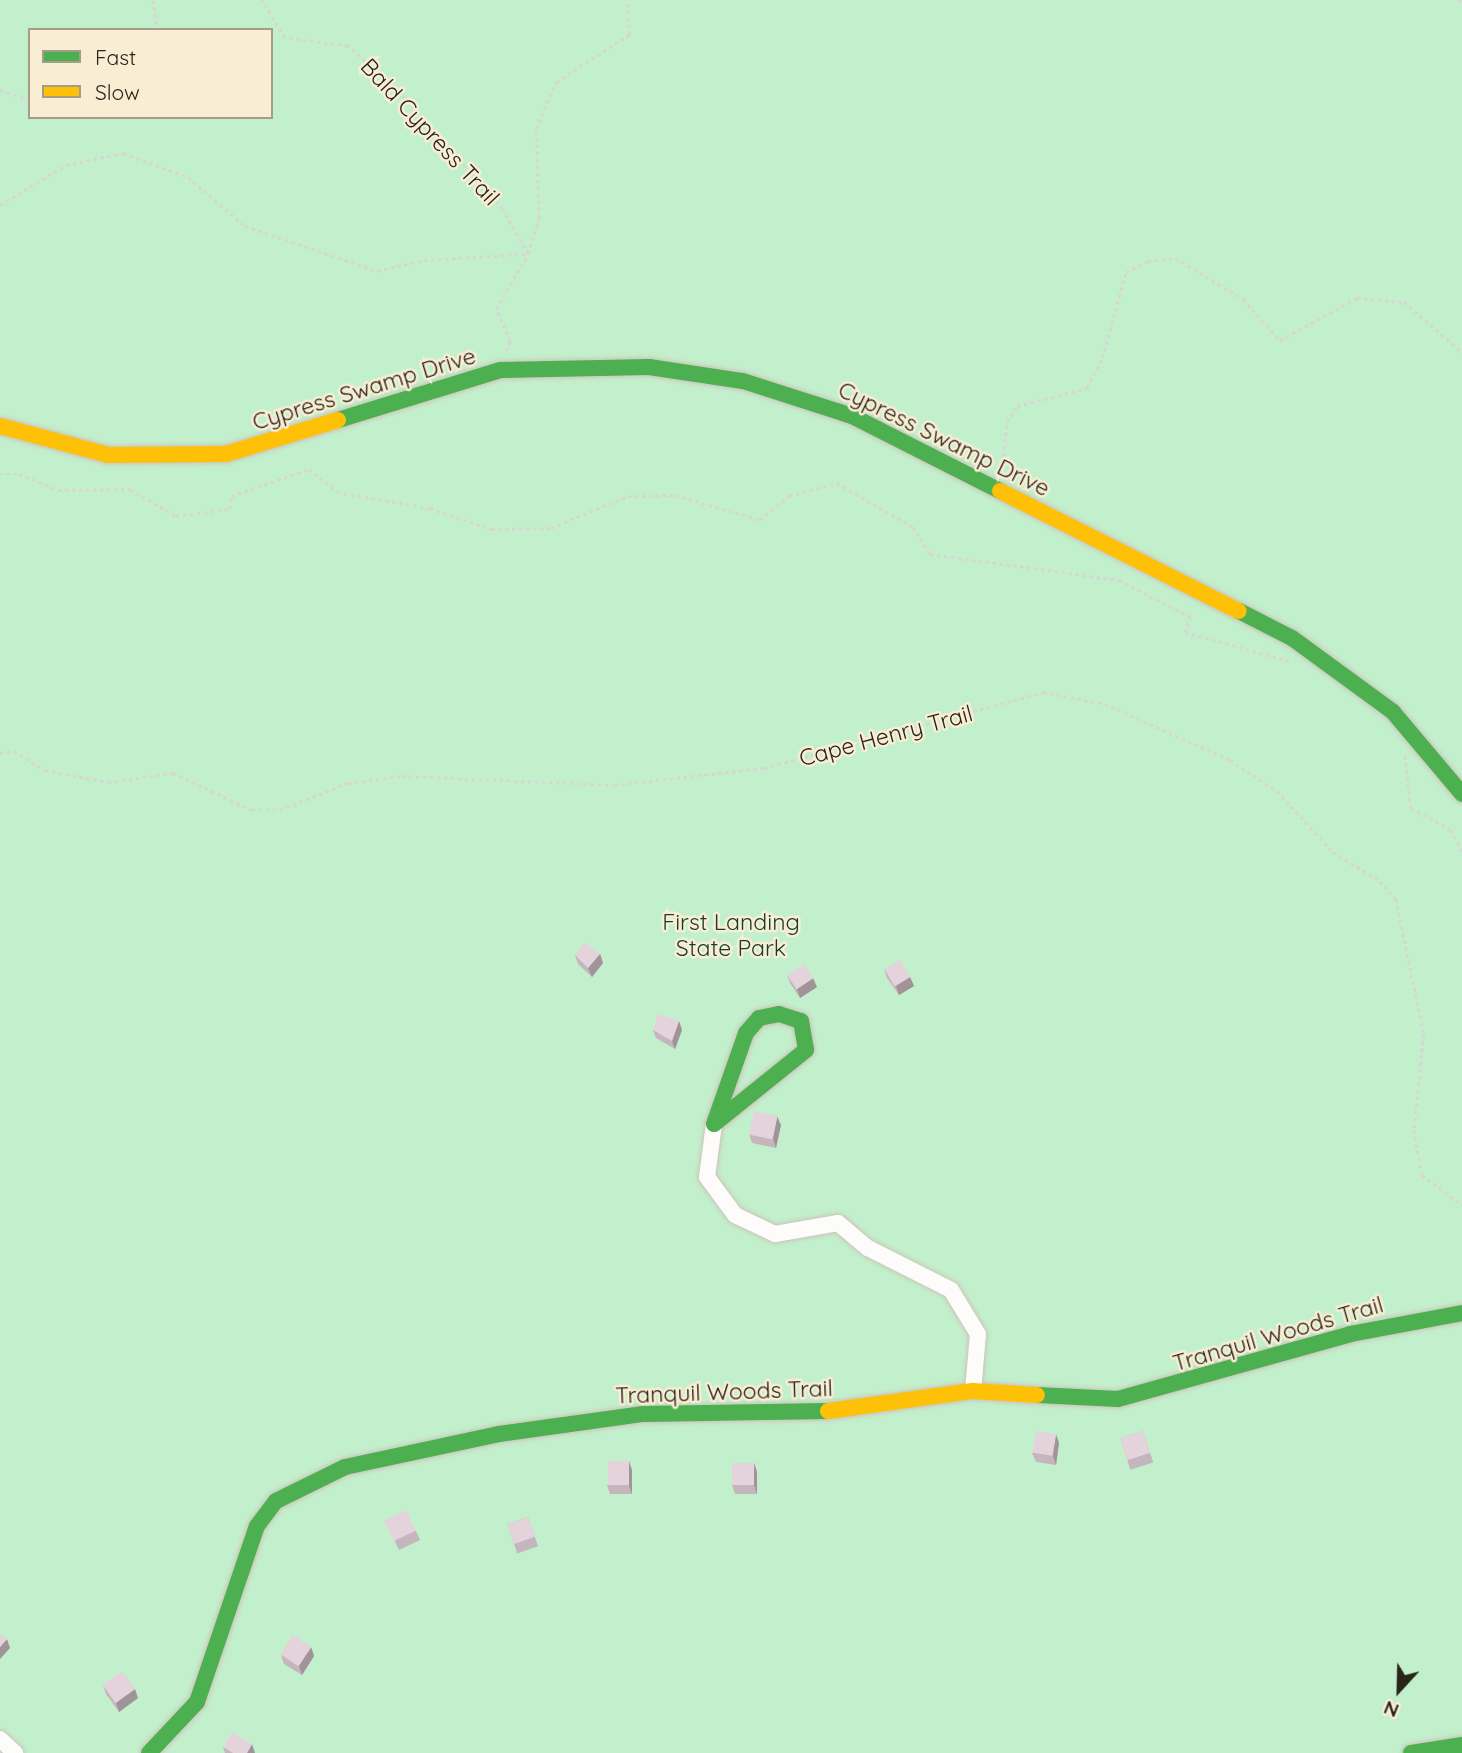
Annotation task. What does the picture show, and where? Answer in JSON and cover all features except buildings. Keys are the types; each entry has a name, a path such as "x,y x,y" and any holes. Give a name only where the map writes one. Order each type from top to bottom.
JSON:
{"main road":[{"name":"Cypress Swamp Drive","path":"0,426 108,455 226,454 501,370 649,367 743,380 852,416 1328,659 1419,738 1462,794"},
{"path":"766,1016 801,1021 808,1040 800,1058 713,1124 746,1033 766,1016"},
{"name":"Tranquil Woods Trail","path":"149,1753 198,1702 257,1526 276,1501 334,1471 499,1434 633,1415 810,1414 973,1391 1118,1399 1352,1334 1462,1313"},
{"path":"1410,1753 1462,1745"}],"street":[{"path":"713,1124 707,1177 735,1215 775,1234 838,1223 868,1248 951,1290 978,1334 973,1391"},
{"path":"0,1740 15,1753"}],"path":[{"path":"153,0 157,28"},
{"name":"Bald Cypress Trail","path":"262,0 284,38 348,46 401,94 502,209 528,254"},
{"path":"501,370 510,341 496,309 528,254 539,218 536,129 556,82 629,35 628,0"},
{"path":"0,90 28,99"},
{"path":"0,205 66,165 123,153 188,177 245,226 377,271 424,260 528,254"},
{"path":"994,489 1007,422 1017,406 1087,388 1102,358 1126,272 1147,261 1177,258 1243,299 1280,340 1357,299 1404,302 1462,352"},
{"path":"0,474 19,474 58,491 130,489 176,516 230,509 231,496 309,469 337,492 430,508 491,529 551,527 628,496 676,495 760,520 789,496 837,484 913,527 930,554 1119,580 1191,617 1185,632 1297,662"},
{"name":"Cape Henry Trail","path":"0,752 14,751 45,770 108,782 173,773 252,810 280,810 348,783 402,776 614,785 764,768 1043,692 1105,704 1219,754 1277,791 1333,852 1380,881 1396,899 1424,1034 1413,1130 1422,1175 1462,1205"},
{"path":"1405,752 1411,808 1451,830 1462,851"}],"green space":[{"name":"First Landing State Park","path":"0,0 1462,0 1462,1753 0,1753"}],"traffic: fast":[{"path":"338,420 501,370 649,367 743,381 852,416 1000,491"},
{"path":"1239,611 1292,638 1393,712 1462,794"},
{"path":"779,1014 801,1021 806,1050 714,1124 746,1033 759,1018 779,1014"},
{"path":"1037,1395 1118,1399 1351,1334 1462,1313"},
{"path":"149,1753 197,1702 257,1526 276,1501 345,1467 499,1434 644,1414 828,1411"},
{"path":"1411,1753 1462,1745"}],"traffic: slow":[{"path":"0,426 108,455 226,454 338,420"},
{"path":"1000,491 1239,611"},
{"path":"828,1411 973,1391 1037,1395"}]}
